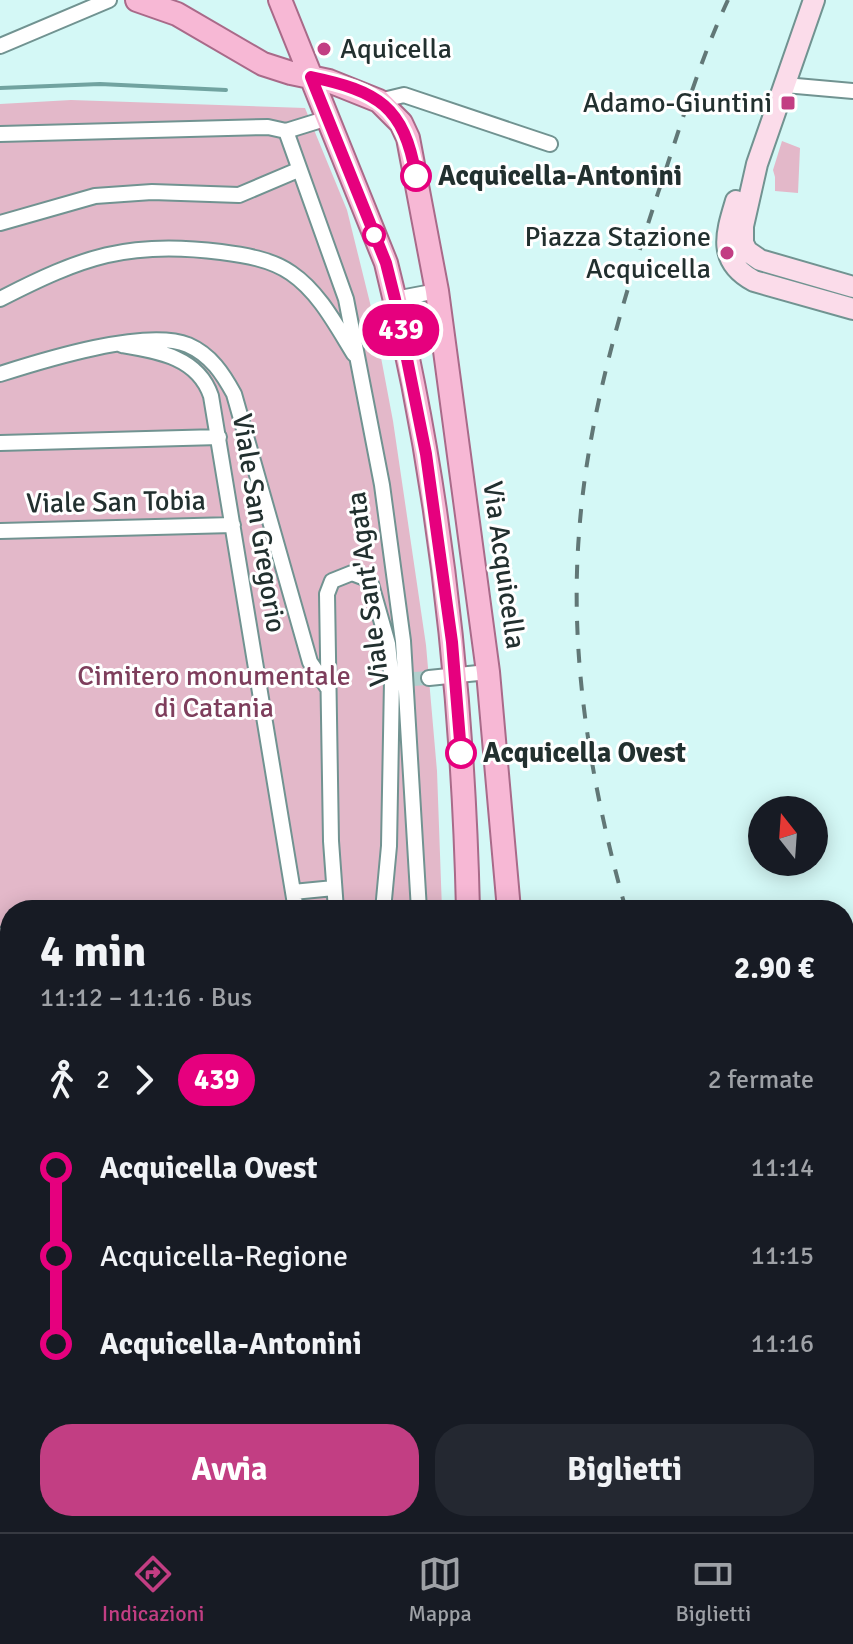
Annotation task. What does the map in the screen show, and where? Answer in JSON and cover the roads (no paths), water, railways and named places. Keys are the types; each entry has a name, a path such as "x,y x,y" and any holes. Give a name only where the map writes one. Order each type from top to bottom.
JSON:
{"main road":[{"name":"Via Acquicella","path":"137,0 175,7 263,64 329,81 379,101 401,123 408,138 437,291 488,672"},
{"path":"280,0 386,263 395,299 426,454 452,642 468,900"},
{"path":"814,0 757,164 743,235 747,251 760,260 853,287"},
{"path":"757,164 739,193 726,239 730,257 737,268 742,275 754,281 853,309"},
{"path":"488,672 508,900"}],"street":[{"path":"0,46 109,0"},
{"path":"785,85 853,91"},
{"path":"379,101 404,95 550,144"},
{"path":"0,134 268,127 286,131 328,118"},
{"name":"Viale Sant'Agata","path":"286,131 346,299 382,485 404,680 418,900"},
{"path":"0,223 95,196 152,192 239,195 298,170"},
{"path":"0,299 67,267 110,252 164,248 242,255 280,266 293,274 318,299 356,358"},
{"path":"395,299 437,291"},
{"path":"0,374 62,356 140,342 177,342 198,350 224,376 238,408 310,662 327,687"},
{"name":"Viale San Gregorio","path":"122,345 174,357 195,369 211,396 294,900"},
{"path":"0,443 219,437"},
{"name":"Viale San Tobia","path":"0,531 233,525"},
{"path":"335,900 327,687 329,586 338,577 352,573 371,584 388,644 404,680 384,900"},
{"name":"Via Acquicella","path":"429,678 488,672"},
{"path":"293,892 334,888"}],"waterway":[{"path":"0,88 100,84 226,90"}],"tunnel":[{"path":"413,679 429,678"}],"railway":[{"path":"623,900 594,771 581,676 577,581 583,491 598,404 632,276 690,95 728,0"}],"place":[{"name":"Aquicella","path":"324,49"},
{"name":"Adamo-Giuntini","path":"788,103"},
{"name":"Acquicella-Antonini","path":"416,176"},
{"name":"Piazza Stazione Acquicella","path":"727,253"},
{"name":"Acquicella Ovest","path":"461,753"}],"park label":[{"name":"Cimitero monumentale di Catania","path":"214,692"}]}
